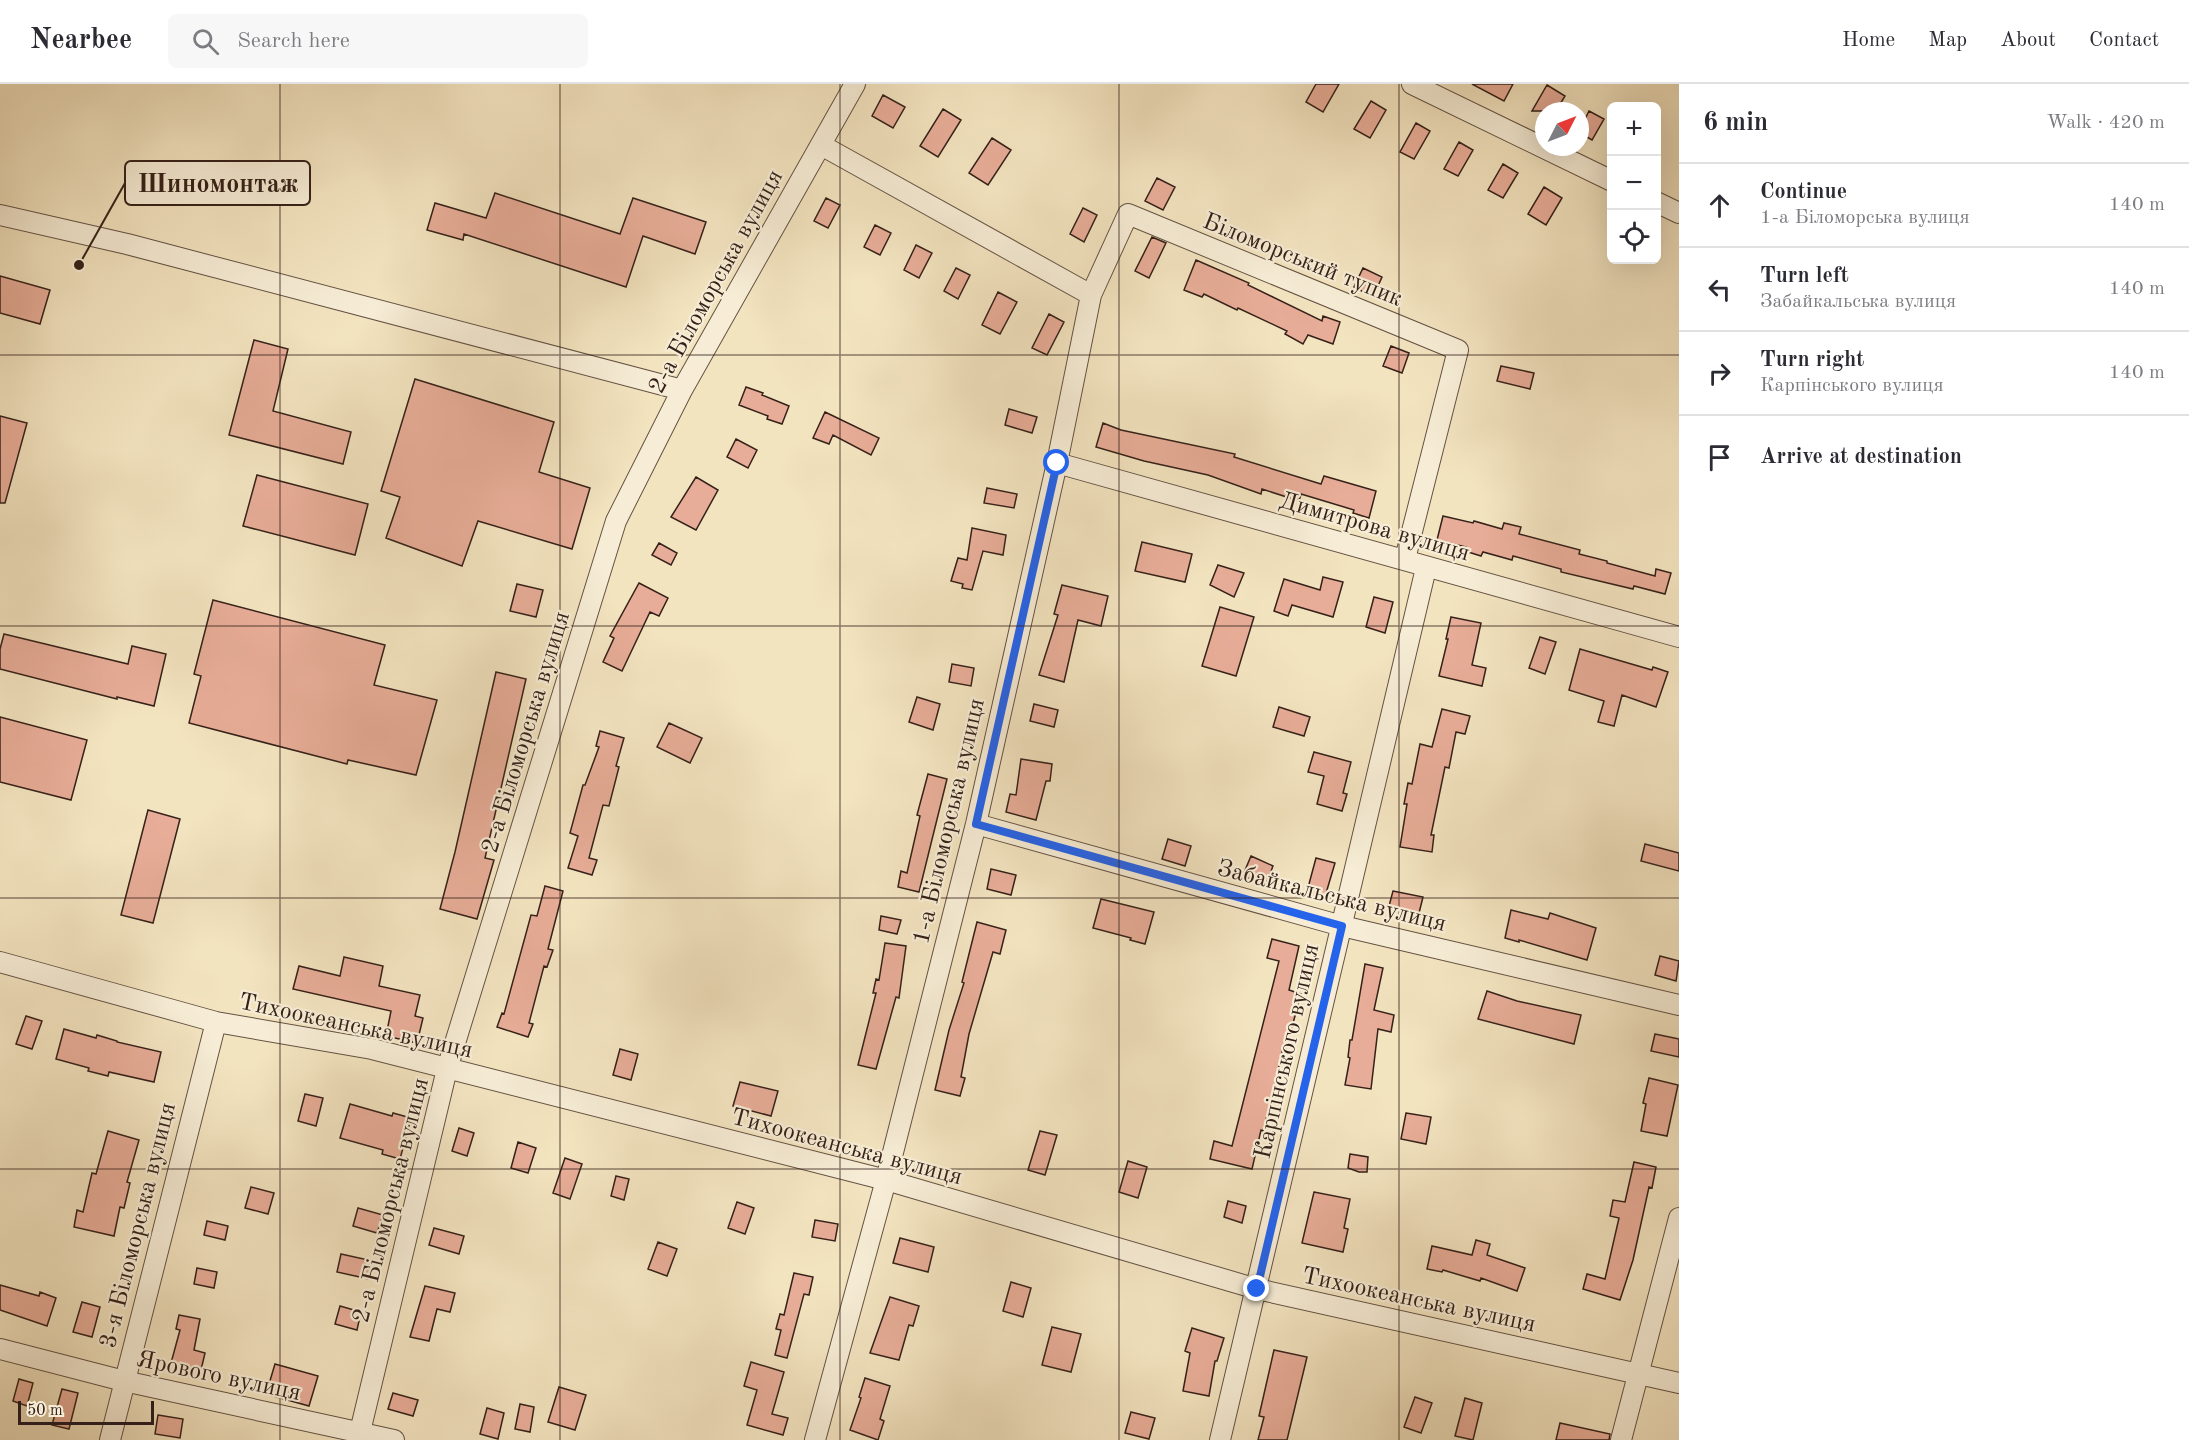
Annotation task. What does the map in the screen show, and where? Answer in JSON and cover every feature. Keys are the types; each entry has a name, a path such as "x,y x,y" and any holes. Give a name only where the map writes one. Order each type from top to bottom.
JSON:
{"street":[{"name":"2-а Біломорська вулиця","path":"359,1436 447,1069 616,521 682,390 855,84"},
{"path":"1412,84 1607,179"},
{"path":"821,146 1091,295"},
{"path":"1661,204 1679,213"},
{"path":"0,214 127,244 682,390"},
{"name":"1-а Біломорська вулиця","path":"815,1440 886,1180 976,824 1057,463 1091,295 1128,214"},
{"name":"Біломорський тупик","path":"1128,214 1458,350 1405,559"},
{"name":"Димитрова вулиця","path":"1057,463 1679,637"},
{"name":"Карпінського вулиця","path":"1220,1440 1426,568"},
{"name":"Забайкальська вулиця","path":"976,824 1342,926 1679,1005"},
{"name":"Тихоокеанська вулиця","path":"0,962 216,1022 372,1049 886,1180 1257,1289 1679,1383"},
{"name":"3-я Біломорська вулиця","path":"110,1440 216,1022"},
{"path":"1621,1440 1679,1218"},
{"name":"Ярового вулиця","path":"0,1349 124,1381 359,1436 394,1440"}],"building":[{"path":"1316,84 1339,84 1323,112 1306,102"},
{"path":"1472,84 1513,84 1504,101"},
{"path":"1547,85 1565,96 1561,102 1537,102"},
{"path":"883,95 905,107 893,128 872,116"},
{"path":"1371,101 1386,110 1370,138 1354,129"},
{"path":"943,109 961,120 938,157 920,146"},
{"path":"1589,111 1604,119 1592,140 1589,138"},
{"path":"1416,123 1430,131 1414,159 1400,152"},
{"path":"992,138 1011,150 988,185 969,173"},
{"path":"1459,142 1473,150 1458,176 1444,169"},
{"path":"1503,164 1518,173 1503,198 1488,190"},
{"path":"1157,178 1175,187 1163,210 1145,201"},
{"path":"1544,187 1562,198 1546,225 1528,214"},
{"path":"495,193 620,234 633,198 706,222 695,254 643,236 626,287 464,234 463,240 427,230 435,203 486,218"},
{"path":"826,198 840,205 828,228 814,221"},
{"path":"1083,208 1097,215 1084,242 1070,234"},
{"path":"875,225 891,233 880,255 864,247"},
{"path":"1152,237 1166,243 1149,278 1135,271"},
{"path":"916,245 932,253 919,278 904,270"},
{"path":"1196,260 1249,283 1248,285 1322,321 1323,316 1340,322 1333,344 1308,335 1303,344 1285,334 1287,331 1238,308 1237,310 1204,294 1202,297 1184,290"},
{"path":"956,268 970,275 958,299 944,291"},
{"path":"1363,268 1382,277 1373,297 1354,287"},
{"path":"0,276 50,290 40,324 0,313"},
{"path":"998,292 1017,302 1000,334 982,325"},
{"path":"1049,314 1064,322 1047,355 1032,348"},
{"path":"254,340 288,349 273,411 351,432 343,464 229,435"},
{"path":"1391,346 1409,353 1402,373 1383,366"},
{"path":"1501,366 1534,373 1530,389 1497,381"},
{"path":"415,379 554,422 539,472 590,488 572,549 478,521 462,566 386,538 400,497 381,491"},
{"path":"746,387 789,406 782,424 739,405"},
{"path":"1009,409 1037,417 1032,433 1005,425"},
{"path":"825,412 879,438 871,455 833,435 829,444 813,438"},
{"path":"0,416 27,423 5,503 0,503"},
{"path":"1103,423 1121,430 1235,454 1234,457 1321,484 1324,476 1376,491 1369,518 1353,513 1354,510 1301,494 1299,501 1262,489 1261,494 1208,475 1144,461 1096,447"},
{"path":"736,439 757,450 748,468 727,457"},
{"path":"257,475 368,504 355,555 243,526"},
{"path":"696,477 718,490 696,530 671,517"},
{"path":"987,488 1017,494 1014,508 984,503"},
{"path":"1443,516 1502,529 1504,523 1521,527 1519,534 1580,550 1579,554 1607,561 1607,563 1655,576 1656,569 1671,573 1665,594 1561,572 1561,569 1513,556 1512,560 1483,552 1481,556 1465,551 1466,547 1437,540"},
{"path":"972,528 1006,535 1003,555 983,551 972,590 962,588 963,584 951,581 958,558 967,560"},
{"path":"1142,542 1192,554 1185,582 1135,571"},
{"path":"659,543 677,553 671,565 652,555"},
{"path":"1218,565 1244,573 1234,597 1210,585"},
{"path":"1323,577 1343,582 1333,617 1292,605 1288,616 1274,611 1284,579 1320,590"},
{"path":"639,583 668,598 659,616 650,612 622,671 603,662 614,638 610,636"},
{"path":"517,584 543,590 536,617 510,611"},
{"path":"1062,585 1108,596 1101,626 1078,620 1064,682 1039,675 1058,615 1054,614"},
{"path":"1374,597 1393,602 1385,633 1366,627"},
{"path":"213,600 385,645 374,685 437,700 416,775 348,760 347,764 189,723 201,676 194,674"},
{"path":"1220,607 1254,617 1236,676 1202,666"},
{"path":"1451,617 1481,623 1472,665 1486,668 1482,686 1439,676"},
{"path":"4,634 128,664 132,646 166,654 154,706 117,697 117,699 0,669 0,649"},
{"path":"1540,637 1556,642 1545,674 1529,668"},
{"path":"1580,649 1652,670 1653,667 1668,672 1656,707 1622,695 1614,726 1598,722 1604,701 1569,690"},
{"path":"952,664 974,668 971,686 949,682"},
{"path":"496,672 526,679 485,858 494,860 477,919 440,909"},
{"path":"917,697 940,704 933,730 909,722"},
{"path":"1034,704 1058,710 1054,727 1030,721"},
{"path":"1279,707 1310,717 1304,736 1273,727"},
{"path":"1442,709 1470,716 1465,734 1456,732 1449,768 1445,767 1431,835 1434,835 1432,852 1400,847 1408,783 1412,784 1420,744 1432,747"},
{"path":"0,717 87,740 71,800 0,782"},
{"path":"669,723 702,738 690,763 657,747"},
{"path":"600,731 624,738 609,806 603,805 589,858 597,860 592,875 568,868 578,836 570,833 583,785 585,785 599,747 596,746"},
{"path":"1314,752 1351,762 1343,793 1347,794 1342,811 1317,804 1324,776 1308,772"},
{"path":"1021,759 1052,764 1050,781 1046,781 1036,820 1006,812 1010,794 1016,795"},
{"path":"928,774 947,779 919,892 898,887 901,871 907,873 920,816 917,815"},
{"path":"148,810 180,819 153,923 121,915"},
{"path":"1168,839 1191,846 1185,866 1162,859"},
{"path":"1645,844 1679,853 1679,871 1641,861"},
{"path":"1251,856 1273,866 1265,887 1243,875"},
{"path":"1316,858 1335,863 1324,900 1306,895"},
{"path":"991,869 1016,875 1011,895 987,889"},
{"path":"545,886 563,891 548,949 553,950 547,967 544,966 529,1023 533,1024 528,1037 497,1027 502,1013 504,1014 531,915 537,916"},
{"path":"1393,891 1423,897 1419,913 1389,906"},
{"path":"1101,899 1154,912 1145,944 1093,928"},
{"path":"1511,910 1548,919 1550,913 1596,928 1587,960 1505,938"},
{"path":"881,916 901,920 897,934 879,930"},
{"path":"977,922 1006,930 1000,954 993,952 969,1034 961,1077 965,1078 960,1096 935,1090 949,1030 964,983 962,982"},
{"path":"1272,939 1299,946 1289,990 1301,994 1286,1049 1283,1048 1252,1169 1210,1159 1214,1141 1232,1146 1279,961 1267,958"},
{"path":"885,943 906,946 899,998 896,997 876,1069 858,1065 876,993 873,993 876,979 879,980"},
{"path":"1660,956 1679,961 1676,981 1655,975"},
{"path":"344,957 383,966 379,986 420,995 415,1016 423,1018 417,1043 386,1036 391,1011 293,989 299,966 340,976"},
{"path":"1365,964 1383,968 1374,1010 1394,1015 1391,1032 1378,1029 1371,1089 1345,1085 1350,1058 1348,1057 1350,1040 1352,1040"},
{"path":"1487,991 1517,1001 1581,1015 1574,1044 1478,1019"},
{"path":"26,1016 42,1021 32,1049 16,1044"},
{"path":"64,1029 161,1052 154,1082 109,1072 108,1076 56,1059"},
{"path":"1655,1034 1679,1039 1679,1057 1651,1051"},
{"path":"620,1049 638,1054 631,1080 613,1075"},
{"path":"1649,1078 1678,1085 1667,1136 1641,1131 1646,1104 1643,1103"},
{"path":"740,1082 778,1091 771,1116 733,1106"},
{"path":"305,1094 323,1098 316,1126 298,1121"},
{"path":"350,1104 392,1116 393,1113 411,1118 400,1159 382,1154 383,1150 340,1138"},
{"path":"1406,1113 1431,1117 1426,1144 1401,1139"},
{"path":"459,1128 474,1133 467,1156 452,1151"},
{"path":"108,1131 139,1140 127,1182 130,1183 124,1208 120,1207 114,1236 74,1227 77,1210 83,1212 92,1173 96,1174"},
{"path":"1040,1131 1057,1135 1045,1175 1028,1170"},
{"path":"518,1142 536,1148 528,1173 511,1168"},
{"path":"1350,1154 1368,1157 1367,1172 1348,1168"},
{"path":"565,1158 582,1164 570,1199 553,1193"},
{"path":"1128,1161 1147,1167 1138,1198 1119,1192"},
{"path":"1634,1162 1656,1167 1652,1188 1649,1187 1633,1260 1620,1300 1583,1289 1587,1274 1605,1279 1619,1218 1610,1216 1613,1200 1625,1202"},
{"path":"616,1176 629,1179 624,1200 611,1196"},
{"path":"251,1187 274,1193 268,1214 245,1208"},
{"path":"1314,1192 1350,1199 1344,1228 1348,1229 1343,1252 1302,1243"},
{"path":"1228,1201 1246,1206 1242,1223 1224,1217"},
{"path":"737,1202 754,1208 745,1234 728,1228"},
{"path":"358,1208 383,1215 377,1233 353,1226"},
{"path":"815,1220 838,1224 835,1241 812,1237"},
{"path":"207,1221 228,1226 225,1240 204,1235"},
{"path":"434,1228 464,1236 459,1254 429,1245"},
{"path":"900,1238 934,1247 928,1272 893,1263"},
{"path":"1476,1240 1490,1244 1487,1255 1525,1268 1517,1291 1481,1278 1480,1281 1443,1270 1442,1272 1427,1269 1432,1246 1472,1255"},
{"path":"658,1242 677,1249 667,1276 648,1269"},
{"path":"341,1254 373,1261 369,1279 337,1272"},
{"path":"197,1268 217,1272 214,1288 194,1284"},
{"path":"794,1273 813,1277 809,1295 804,1294 787,1358 775,1355 781,1330 776,1329 780,1314 784,1315"},
{"path":"1011,1282 1031,1288 1023,1317 1003,1311"},
{"path":"0,1285 39,1296 40,1292 56,1298 47,1326 0,1310"},
{"path":"425,1286 455,1293 450,1312 437,1309 429,1341 410,1337"},
{"path":"890,1297 919,1306 913,1326 909,1325 899,1360 870,1353"},
{"path":"82,1302 100,1307 92,1337 73,1332"},
{"path":"340,1306 361,1312 357,1330 335,1324"},
{"path":"179,1315 200,1319 194,1350 205,1353 201,1370 171,1363 180,1330 176,1329"},
{"path":"1052,1327 1081,1334 1071,1372 1042,1365"},
{"path":"1192,1328 1224,1338 1217,1361 1215,1361 1209,1396 1183,1391 1190,1353 1185,1351"},
{"path":"1274,1350 1307,1357 1287,1440 1258,1440 1264,1417 1259,1416"},
{"path":"751,1362 784,1372 772,1414 788,1418 783,1435 747,1425 757,1390 744,1386"},
{"path":"275,1364 318,1376 309,1406 266,1394"},
{"path":"865,1378 890,1386 880,1419 884,1421 878,1440 850,1430"},
{"path":"19,1379 33,1383 27,1406 13,1401"},
{"path":"559,1387 586,1395 575,1430 548,1422"},
{"path":"62,1389 78,1393 69,1429 52,1425"},
{"path":"393,1393 418,1400 413,1416 388,1409"},
{"path":"1415,1397 1432,1403 1421,1433 1404,1427"},
{"path":"1465,1398 1482,1403 1473,1440 1455,1436"},
{"path":"520,1404 534,1407 530,1432 515,1429"},
{"path":"487,1408 504,1413 498,1439 480,1434"},
{"path":"1131,1412 1155,1418 1149,1439 1125,1433"},
{"path":"158,1415 183,1419 180,1438 155,1434"},
{"path":"1560,1423 1610,1434 1609,1440 1556,1440"}],"place":[{"name":"Шиномонтаж","path":"79,265"}],"route":[{"path":"1057,463 976,824 1342,926 1257,1289"}]}
